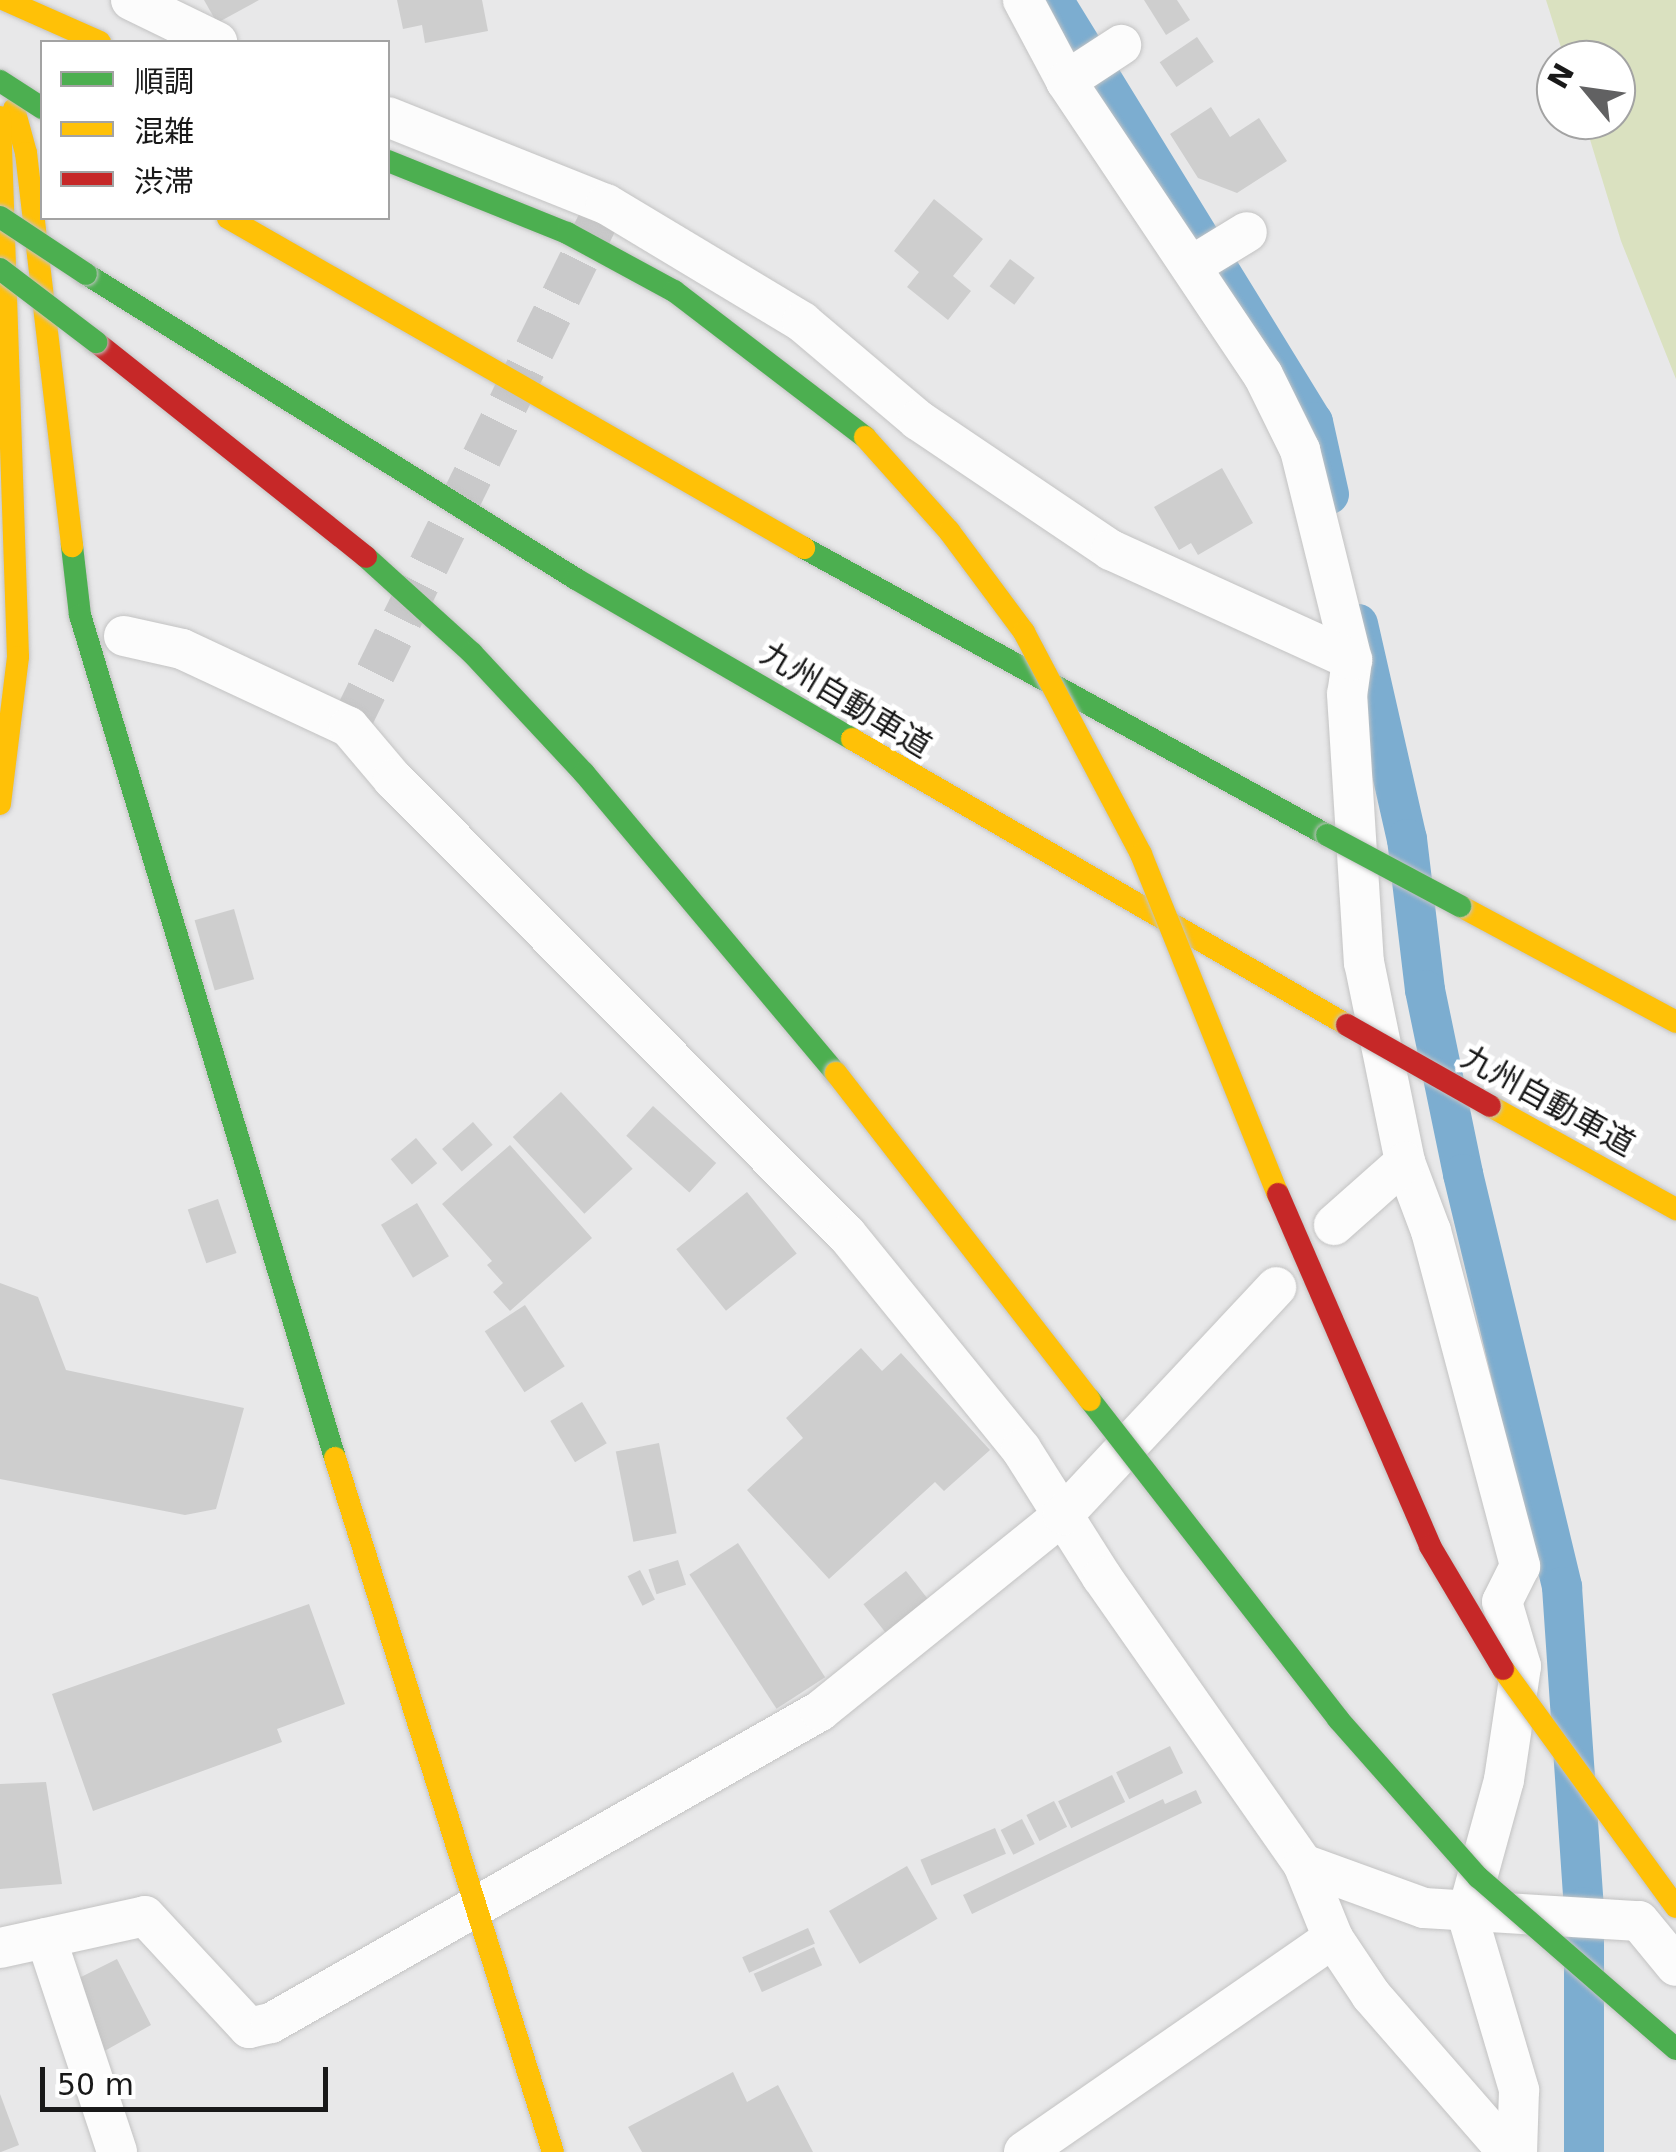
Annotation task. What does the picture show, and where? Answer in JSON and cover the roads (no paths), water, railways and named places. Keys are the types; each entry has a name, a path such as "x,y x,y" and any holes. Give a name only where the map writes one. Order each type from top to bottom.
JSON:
{"main road":[{"path":"5,0 95,40"},
{"path":"0,58 26,153 80,614 220,1094 553,2152"},
{"path":"0,81 40,107"},
{"path":"0,117 18,657 0,804"},
{"path":"390,162 567,233 674,291 756,348 866,439 1002,603 1142,854 1346,1364 1430,1546 1526,1708 1676,1908"},
{"name":"九州自動車道","path":"0,217 593,588 1347,1025 1676,1209"},
{"path":"231,220 592,432 1676,1022"},
{"path":"0,268 358,550 472,653 584,773 836,1073 1338,1719 1478,1876 1676,2049"}],"street":[{"path":"130,0 213,40"},
{"path":"1022,0 1066,81 1263,375 1300,450 1352,660 1347,694 1364,962 1405,1162 1431,1231 1520,1566 1502,1602 1520,1666 1504,1780 1467,1914 1519,2090 1517,2152"},
{"path":"1066,81 1121,45"},
{"path":"390,118 606,204 802,322 918,420 1111,550 1352,660"},
{"path":"1193,266 1246,232"},
{"path":"124,636 182,649 349,727 393,779 847,1235 1021,1449 1303,1864 1333,1938 1370,1994 1508,2152"},
{"path":"1334,1226 1405,1162"},
{"path":"0,1948 145,1916 249,2028 271,2023 820,1711 1063,1515 1276,1286"},
{"path":"1303,1864 1424,1908 1467,1914 1638,1921 1676,1966"},
{"path":"46,1938 117,2152"},
{"path":"1024,2152 1333,1938"}],"waterway":[{"path":"1053,0 1313,422 1329,494"},
{"path":"1358,624 1407,839 1425,990 1463,1174 1562,1587 1584,1907 1584,2152"}],"tunnel":[{"path":"349,727 598,221"}]}
